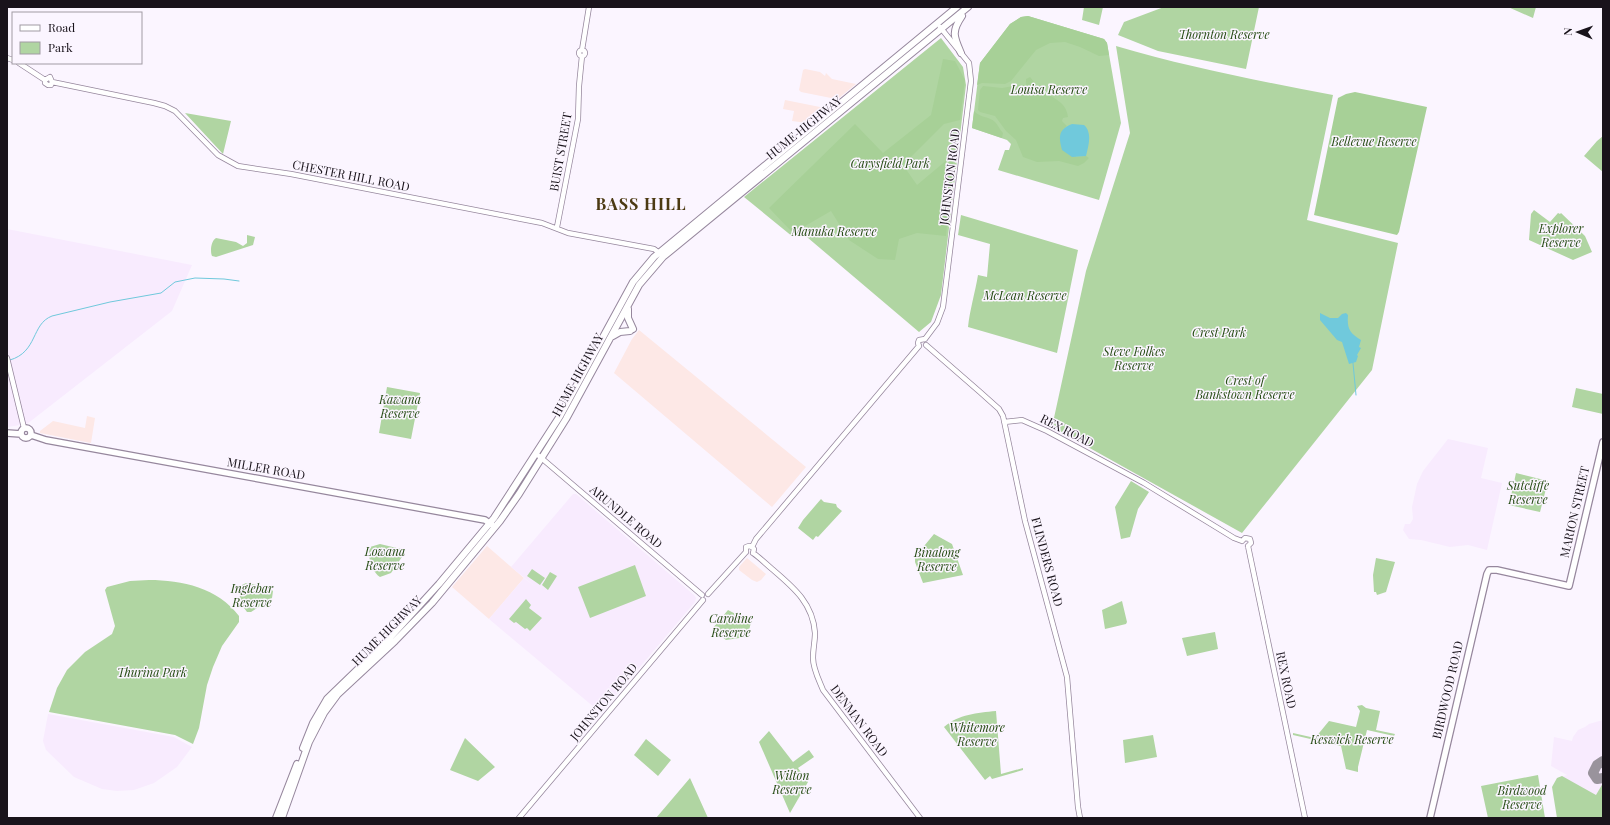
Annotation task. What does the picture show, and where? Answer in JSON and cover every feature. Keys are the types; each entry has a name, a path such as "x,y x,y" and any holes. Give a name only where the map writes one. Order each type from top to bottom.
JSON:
{"highway":[{"name":"HUME HIGHWAY","path":"282,818 315,728 330,704 338,694 413,623 496,527 520,494 560,416 633,282 661,254 957,7"},
{"name":"HUME HIGHWAY","path":"276,818 313,722 327,699 386,642 439,584 490,523 566,419 612,337 628,305 661,254 969,7"},
{"path":"962,53 954,35 955,27 969,7"},
{"path":"612,337 620,332 631,330 628,318 628,305"}],"main road":[{"path":"7,433 21,434 25,438 31,436 30,430 24,428 21,431 21,434"},
{"name":"MILLER ROAD","path":"31,436 46,440 485,520 496,527"},
{"name":"MARION STREET","path":"1492,570 1569,586 1603,442"},
{"name":"BIRDWOOD ROAD","path":"1430,818 1485,578 1488,572 1492,570"}],"street":[{"name":"BUIST STREET","path":"557,227 578,119 578,86 582,56 579,54 582,50 589,7"},
{"name":"JOHNSTON ROAD","path":"925,339 940,320 945,298 971,81 969,63 937,23"},
{"name":"CHESTER HILL ROAD","path":"21,64 45,80 50,78 52,82 165,106 179,115 218,155 238,166 291,174 542,223 568,232 654,249 661,254"},
{"path":"752,547 749,546 746,548 746,552 749,554 753,553 752,547 756,539 919,346 923,347 926,345 925,339 922,338 918,340 919,346"},
{"name":"FLINDERS ROAD","path":"926,345 999,409 1004,422 1025,521 1067,677 1080,818"},
{"path":"8,360 24,428"},
{"name":"REX ROAD","path":"1004,422 1022,420 1047,431 1144,483 1234,538 1242,541 1246,537 1250,539 1251,543 1248,546 1305,818"},
{"name":"ARUNDLE ROAD","path":"539,456 704,596"},
{"name":"JOHNSTON ROAD","path":"519,818 704,596 746,552"},
{"name":"DENMAN ROAD","path":"753,553 794,587 803,598 809,608 813,621 815,635 814,664 818,678 824,690 920,818"}],"shaded area":[{"path":"805,69 820,72 825,76 826,73 832,79 856,84 836,99 801,92 799,90 803,70"},
{"path":"785,100 825,109 807,123 792,121 794,111 783,109"},
{"path":"7,229 192,265 172,311 27,424 7,427"},
{"path":"639,330 806,467 772,507 614,373 632,339"},
{"path":"87,416 95,418 91,443 40,433 40,431 53,421 85,428"},
{"path":"1448,439 1488,448 1481,478 1502,483 1487,550 1468,545 1450,547 1421,540 1409,539 1403,530 1405,524 1410,524 1413,519 1412,507 1417,484 1423,471"},
{"path":"573,494 576,494 696,598 695,602 601,713 489,619 524,578 537,588 511,567"},
{"path":"487,546 524,578 489,619 452,587"},
{"path":"747,558 766,574 761,580 757,582 752,580 739,570 739,567"},
{"path":"48,714 174,737 192,747 177,767 154,783 134,790 117,791 102,789 74,777 46,750 43,741"},
{"path":"1603,720 1603,818 1557,818 1557,778 1567,775 1551,766 1554,737 1572,741 1578,730 1589,724"}],"green space":[{"path":"1084,7 1103,7 1099,25 1082,20"},
{"name":"Thornton Reserve","path":"1164,7 1259,7 1246,69 1158,51 1118,35 1124,22"},
{"path":"1508,7 1536,7 1533,18"},
{"name":"Louisa Reserve","path":"1028,16 1104,39 1107,43 1121,123 1099,200 998,170 1005,150 1009,150 1011,144 1007,140 972,128 980,63 1010,24 1021,17"},
{"path":"1028,16 1104,39 1107,43 1109,55 1099,56 1065,42 1050,43 1036,50 1011,81 1005,84 982,83 977,85 980,63 1010,24 1021,17"},
{"name":"Carysfield Park","path":"941,38 963,67 966,85 941,295 931,322 919,332 801,232 793,237 744,197"},
{"name":"Crest Park","path":"1116,46 1197,67 1333,95 1307,220 1398,243 1372,370 1242,533 1052,427 1086,271 1130,133"},
{"path":"943,59 955,61 965,80 960,120 944,124 903,165 917,185 954,154 946,236 917,233 899,239 895,260 878,259 849,240 831,211 793,233 769,208 855,124 883,153 931,115"},
{"path":"1030,77 1042,91 1061,102 1064,106 1068,117 1063,118 1062,121 1067,126 1063,129 1076,157 1086,156 1089,158 1084,163 1078,166 1059,161 1037,162 1023,157 1016,140 1006,131 995,116 980,112 978,110 980,90 983,86 1002,88 1026,85 1026,79"},
{"name":"Bellevue Reserve","path":"1355,92 1427,107 1399,232 1397,235 1314,215 1338,98"},
{"path":"974,111 979,115 995,122 1003,133 1002,138 972,128"},
{"path":"185,113 231,121 223,154"},
{"path":"1603,136 1603,172 1584,156"},
{"name":"Explorer Reserve","path":"1534,210 1550,222 1558,213 1561,213 1585,236 1592,252 1573,260 1529,240 1531,214"},
{"name":"McLean Reserve","path":"961,215 1078,250 1057,353 968,327 978,275 987,277 990,244 958,235"},
{"path":"247,235 255,237 253,245 216,257 212,256 211,246 214,239 216,238 236,242 243,246 247,243"},
{"name":"Kawana Reserve","path":"387,387 420,393 411,439 379,433"},
{"path":"1576,388 1603,394 1603,414 1572,407"},
{"name":"Sutcliffe Reserve","path":"1516,473 1548,481 1540,512 1509,505"},
{"path":"1131,481 1149,492 1138,509 1130,537 1121,539 1115,507"},
{"path":"821,499 824,502 836,504 842,511 818,537 816,536 813,540 798,528"},
{"name":"Binalong Reserve","path":"934,534 952,544 963,575 923,583 915,562 915,557"},
{"name":"Lowana Reserve","path":"380,544 401,549 404,554 391,573 380,577 373,568 369,550 370,547"},
{"path":"1376,558 1395,562 1386,592 1377,595 1376,592 1374,592 1373,575"},
{"path":"635,565 646,596 590,618 578,587"},
{"path":"532,569 545,578 540,585 527,576"},
{"path":"550,572 557,576 548,590 542,585"},
{"name":"Thurina Park","path":"161,580 186,584 210,592 230,606 239,616 239,622 222,646 213,667 207,685 199,728 193,744 175,735 49,712 57,688 67,670 85,652 112,634 115,626 105,590 107,587 130,581"},
{"name":"Inglebar Reserve","path":"246,583 268,587 273,591 272,598 251,612 247,612 239,601 242,585"},
{"path":"526,599 531,605 529,608 542,618 530,631 509,619"},
{"path":"1122,601 1127,622 1126,624 1105,629 1102,610"},
{"name":"Caroline Reserve","path":"728,610 751,622 748,635 746,637 726,640 712,629"},
{"path":"1215,632 1218,649 1187,656 1182,638"},
{"name":"Keswick Reserve","path":"1362,705 1366,708 1380,711 1376,730 1395,734 1394,736 1367,730 1358,772 1346,769 1341,746 1293,735 1293,733 1315,738 1329,721 1356,727 1360,711 1357,706"},
{"name":"Whitemore Reserve","path":"996,711 1001,774 1023,768 1023,770 992,779 990,776 985,780 944,727 962,717"},
{"name":"Wilton Reserve","path":"769,731 793,762 809,750 814,757 798,768 808,782 790,813 759,742"},
{"path":"1153,735 1157,757 1125,763 1123,740"},
{"path":"465,738 495,767 478,781 450,770"},
{"path":"646,739 671,760 658,776 634,755"},
{"name":"Birdwood Reserve","path":"1538,775 1545,818 1488,818 1481,786"},
{"path":"1562,776 1596,795 1603,783 1603,818 1557,818 1552,787 1557,778"},
{"path":"690,778 708,818 656,818"}],"water":[{"path":"1072,124 1084,125 1087,128 1089,144 1086,156 1072,157 1062,150 1060,137 1062,131 1064,128"},
{"path":"1320,313 1330,318 1338,318 1342,314 1346,313 1348,315 1348,323 1351,332 1361,340 1359,347 1361,348 1357,355 1356,362 1349,364 1342,342 1337,340 1320,320"}],"waterway":[{"path":"10,360 19,356 25,351 41,325 45,320 52,316 110,302 161,293 175,282 195,278 239,281"},
{"path":"1353,363 1356,395"}],"taxiway":[{"path":"1603,761 1597,765 1593,773 1597,779 1603,778"}],"district":[{"name":"BASS HILL","path":"641,204"}],"park label":[{"name":"Manuka Reserve","path":"834,232"},
{"name":"Steve Folkes Reserve","path":"1134,359"},
{"name":"Crest of Bankstown Reserve","path":"1245,388"}]}
